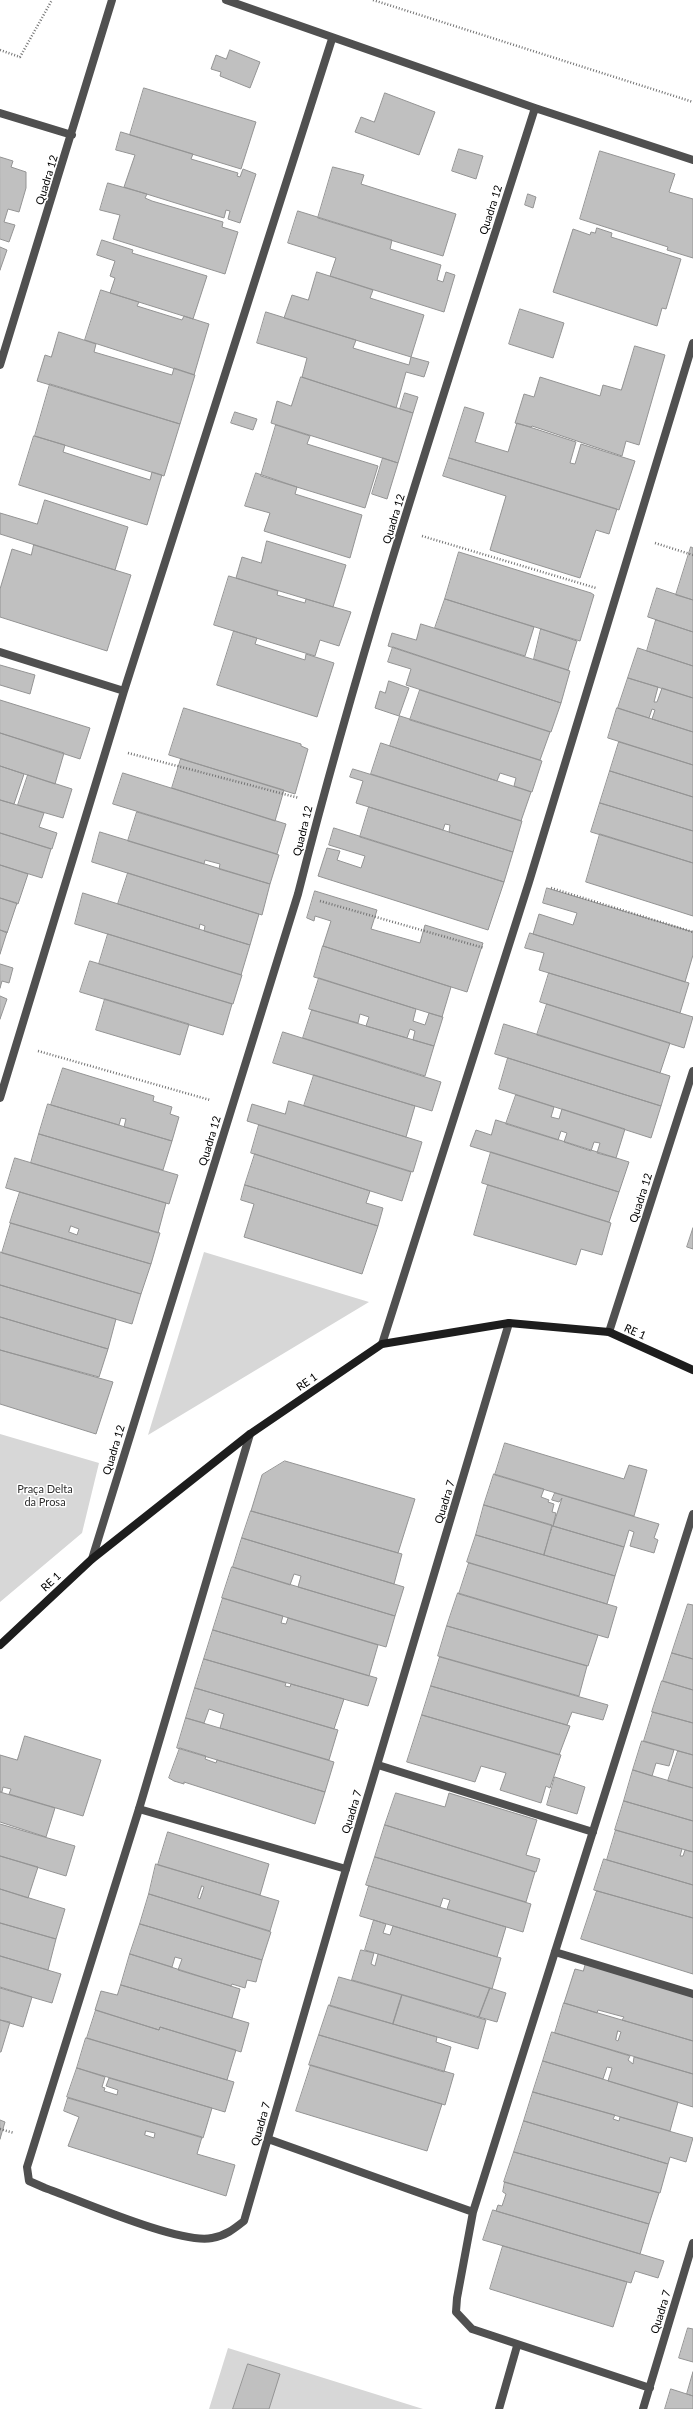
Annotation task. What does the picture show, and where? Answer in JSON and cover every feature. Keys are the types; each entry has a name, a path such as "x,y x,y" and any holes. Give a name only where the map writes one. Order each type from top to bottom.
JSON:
{"street":[{"name":"Quadra 12","path":"0,365 72,135 112,0"},
{"path":"226,0 332,39 693,160"},
{"path":"0,1098 124,691 332,39"},
{"name":"Quadra 12","path":"92,1559 298,894 321,803 402,530 535,108"},
{"path":"0,113 72,135"},
{"path":"382,1344 529,882 693,343"},
{"path":"0,652 124,691"},
{"name":"Quadra 12","path":"610,1332 693,1071"},
{"name":"RE 1","path":"0,1645 92,1559 250,1434 382,1344 509,1323 610,1332 693,1370"},
{"name":"Quadra 7","path":"139,1809 26,2167 29,2180 45,2188 159,2229 195,2239 212,2239 230,2233 244,2221 346,1869 509,1323"},
{"path":"250,1434 139,1809 346,1869"},
{"path":"650,2388 517,2346 472,2329 456,2312 457,2298 473,2212 693,1514"},
{"path":"378,1765 593,1832"},
{"path":"555,1952 693,1994"},
{"path":"268,2139 473,2212"},
{"name":"Quadra 7","path":"644,2409 693,2243"},
{"path":"499,2409 517,2346"}],"path":[{"path":"0,50 20,57 52,0"},
{"path":"373,0 693,102"},
{"path":"402,530 617,595"},
{"path":"635,536 693,555"},
{"path":"107,747 321,803"},
{"path":"529,882 693,932"},
{"path":"298,894 506,954"},
{"path":"16,1044 232,1107"}],"green space":[{"path":"204,1252 369,1302 148,1435"},
{"name":"Praça Delta da Prosa","path":"0,1434 99,1463 82,1533 0,1602"},
{"path":"228,2348 423,2409 209,2409"}],"building":[{"path":"230,50 260,62 250,88 220,76 221,72 211,69 216,55 226,59"},
{"path":"144,88 256,122 241,169 130,135"},
{"path":"385,93 435,112 419,155 355,132 361,117 374,122"},
{"path":"121,132 193,154 191,159 238,173 237,176 240,177 243,169 256,174 240,223 228,219 230,211 226,210 224,218 124,187 135,155 116,150"},
{"path":"459,149 483,156 476,179 452,171"},
{"path":"600,151 675,174 669,192 693,199 693,258 667,250 668,247 580,219"},
{"path":"0,157 13,161 11,167 26,172 26,188 19,212 8,209 4,222 15,225 9,242 0,239"},
{"path":"333,167 364,175 361,184 456,214 443,256 318,218"},
{"path":"108,183 147,194 145,198 152,201 223,222 222,227 238,232 225,274 113,239 120,215 100,210"},
{"path":"528,194 536,197 533,208 525,205"},
{"path":"298,211 392,240 390,249 441,265 437,280 443,282 446,272 455,275 444,312 330,276 336,258 288,243"},
{"path":"597,228 612,233 611,237 681,259 666,309 662,308 657,326 553,292 573,229 590,235 591,232 595,233"},
{"path":"102,240 133,250 132,253 207,276 193,319 110,293 115,278 110,276 115,261 97,255"},
{"path":"0,247 7,250 0,270"},
{"path":"317,272 373,290 370,298 424,315 411,357 284,318 292,295 308,300"},
{"path":"101,290 139,302 137,306 182,320 184,316 209,324 194,375 85,340"},
{"path":"520,309 564,323 553,358 509,344"},
{"path":"266,312 356,340 353,348 409,365 411,357 429,362 424,377 406,372 396,408 302,377 307,358 257,343"},
{"path":"59,332 96,344 94,352 172,375 174,368 195,375 180,424 37,381 45,355 51,357"},
{"path":"635,346 665,355 639,445 626,441 622,456 532,426 515,423 524,394 534,397 540,377 600,396 603,385 621,390"},
{"path":"301,377 413,413 398,463 271,423 277,401 291,406"},
{"path":"50,384 180,424 164,476 35,436"},
{"path":"405,393 418,397 413,413 400,409"},
{"path":"465,407 484,413 475,442 508,452 517,423 576,442 570,463 575,464 581,444 635,461 619,510 449,458"},
{"path":"235,412 257,419 253,430 231,423"},
{"path":"276,425 310,436 307,444 378,466 365,508 261,476"},
{"path":"34,436 65,445 63,452 150,480 152,472 162,475 147,525 19,485"},
{"path":"383,458 398,463 387,499 372,494"},
{"path":"449,458 617,509 609,534 596,530 580,578 490,550 506,496 443,476"},
{"path":"256,473 297,487 295,494 362,515 350,558 264,531 270,513 245,506"},
{"path":"45,500 128,527 115,570 0,534 0,513 37,524"},
{"path":"267,541 346,565 333,607 236,578 242,557 261,563"},
{"path":"34,545 131,575 107,651 0,617 0,589 12,549 31,555"},
{"path":"691,547 693,548 693,600 676,595"},
{"path":"459,552 594,595 580,641 445,599"},
{"path":"229,576 278,591 277,595 305,603 306,599 351,612 339,646 320,640 315,656 214,625"},
{"path":"657,588 693,600 693,632 648,617"},
{"path":"445,599 534,627 525,656 435,628"},
{"path":"656,620 693,632 693,666 647,651"},
{"path":"421,624 570,671 561,703 388,646 392,633 416,640"},
{"path":"541,629 577,641 568,670 534,659"},
{"path":"234,631 257,638 255,644 305,660 306,654 334,663 317,717 217,685"},
{"path":"393,647 561,703 551,732 406,685 411,669 388,662"},
{"path":"638,648 693,666 693,698 628,678"},
{"path":"0,665 35,675 30,694 0,685"},
{"path":"628,678 658,687 654,702 657,702 662,688 693,698 693,732 652,719 655,710 652,709 649,718 618,708"},
{"path":"389,681 409,688 399,716 375,708 380,691 385,693"},
{"path":"420,690 550,732 540,760 410,720"},
{"path":"0,700 90,728 80,759 0,733"},
{"path":"184,708 301,744 301,746 308,749 295,794 169,755"},
{"path":"617,708 693,732 693,765 608,738"},
{"path":"400,716 542,761 532,792 514,786 516,778 500,773 497,781 390,746"},
{"path":"0,733 64,753 55,784 0,766"},
{"path":"619,742 693,765 693,797 610,771"},
{"path":"381,743 531,792 521,821 371,774"},
{"path":"181,759 284,790 275,821 172,788"},
{"path":"0,766 24,774 14,804 0,800"},
{"path":"353,769 522,821 513,852 449,832 450,825 445,824 443,830 356,803 363,781 350,777"},
{"path":"610,771 693,797 693,831 600,803"},
{"path":"123,773 286,824 277,854 113,804"},
{"path":"28,775 72,789 63,818 18,805"},
{"path":"0,800 44,813 39,827 57,833 52,849 0,833"},
{"path":"600,803 693,831 693,863 591,832"},
{"path":"369,807 513,852 504,882 360,837"},
{"path":"137,812 279,855 270,884 219,869 220,864 205,860 204,864 128,841"},
{"path":"334,828 504,882 488,930 318,876 327,848 340,851 337,860 361,868 365,856 329,845"},
{"path":"100,832 270,884 262,915 92,862"},
{"path":"0,833 51,849 42,878 0,865"},
{"path":"600,834 693,863 693,916 586,882"},
{"path":"0,865 28,874 18,904 0,898"},
{"path":"128,873 259,914 250,945 204,931 205,926 200,924 199,929 118,904"},
{"path":"547,888 693,932 693,955 685,982 533,934 539,914 573,925 577,913 543,903"},
{"path":"315,891 377,910 371,929 420,943 425,925 483,943 467,992 323,946 331,921 315,916 314,921 307,918"},
{"path":"83,893 250,945 241,975 75,924"},
{"path":"0,898 17,903 7,933 0,930"},
{"path":"0,930 7,932 0,954"},
{"path":"530,933 689,983 680,1013 539,970 544,953 525,948"},
{"path":"108,934 242,975 233,1004 99,964"},
{"path":"323,946 451,987 442,1017 314,977"},
{"path":"90,961 232,1004 223,1035 80,992"},
{"path":"0,964 13,968 9,983 2,981 0,988"},
{"path":"549,973 693,1017 684,1048 540,1002"},
{"path":"319,978 416,1009 413,1021 425,1025 429,1013 443,1017 434,1046 413,1040 415,1031 410,1029 407,1038 366,1026 369,1017 360,1014 358,1023 309,1009"},
{"path":"0,996 7,999 0,1019"},
{"path":"105,999 189,1024 180,1055 96,1030"},
{"path":"547,1004 670,1043 660,1073 537,1035"},
{"path":"312,1010 434,1046 425,1076 303,1038"},
{"path":"504,1024 670,1076 661,1106 495,1054"},
{"path":"283,1032 441,1082 432,1111 273,1063"},
{"path":"508,1058 661,1106 651,1138 499,1089"},
{"path":"63,1068 154,1096 153,1101 172,1107 170,1114 179,1117 172,1141 124,1127 126,1119 121,1118 119,1125 51,1105"},
{"path":"314,1075 415,1106 406,1137 304,1106"},
{"path":"516,1095 554,1107 551,1117 559,1119 562,1109 625,1129 616,1158 597,1153 600,1143 594,1142 591,1151 564,1142 567,1133 561,1131 558,1140 506,1124"},
{"path":"289,1101 422,1142 413,1172 247,1121 252,1104 285,1114"},
{"path":"48,1104 172,1141 163,1170 39,1134"},
{"path":"496,1120 629,1162 619,1192 470,1146 476,1130 491,1135"},
{"path":"259,1125 411,1172 402,1201 251,1153"},
{"path":"39,1134 178,1175 169,1204 31,1163"},
{"path":"491,1152 619,1192 609,1222 482,1183"},
{"path":"255,1154 370,1191 366,1203 383,1208 378,1226 245,1185"},
{"path":"15,1158 166,1203 158,1233 6,1188"},
{"path":"245,1185 378,1226 362,1274 244,1237 254,1204 241,1200"},
{"path":"488,1185 611,1223 602,1255 581,1249 576,1265 474,1235"},
{"path":"20,1192 160,1233 151,1264 10,1223","holes":["71,1226 79,1229 77,1235 69,1232"]},
{"path":"11,1223 151,1264 141,1294 2,1253"},
{"path":"693,1228 693,1249 687,1247"},
{"path":"0,1252 141,1294 132,1324 0,1285"},
{"path":"0,1285 116,1319 108,1349 0,1317"},
{"path":"0,1317 108,1349 99,1377 0,1350"},
{"path":"0,1350 113,1382 96,1434 0,1404"},
{"path":"505,1443 624,1479 629,1465 647,1470 634,1516 495,1475"},
{"path":"285,1461 415,1499 398,1553 251,1511 262,1475"},
{"path":"494,1474 544,1489 541,1497 554,1504 552,1512 556,1513 553,1526 484,1505"},
{"path":"555,1493 659,1524 654,1538 658,1540 654,1553 630,1546 634,1532 629,1530 624,1547 553,1526 562,1498 559,1502 552,1500"},
{"path":"484,1505 552,1525 544,1555 476,1535"},
{"path":"251,1511 402,1554 394,1584 242,1538"},
{"path":"553,1526 624,1547 615,1576 544,1555"},
{"path":"476,1535 615,1576 607,1604 467,1562"},
{"path":"242,1538 404,1587 395,1616 298,1587 301,1576 294,1574 290,1585 233,1567"},
{"path":"469,1563 617,1607 608,1638 459,1594"},
{"path":"232,1567 395,1616 386,1647 222,1598"},
{"path":"458,1593 598,1635 588,1666 447,1626"},
{"path":"223,1598 283,1616 281,1623 286,1624 288,1618 378,1645 369,1676 213,1630"},
{"path":"688,1604 693,1605 693,1659 672,1653"},
{"path":"447,1626 587,1666 579,1696 438,1656"},
{"path":"213,1630 377,1678 368,1706 204,1659"},
{"path":"672,1653 693,1659 693,1690 663,1681"},
{"path":"440,1657 608,1705 603,1720 572,1712 567,1725 431,1686"},
{"path":"204,1659 286,1683 285,1686 290,1687 291,1684 344,1699 334,1729 195,1688"},
{"path":"662,1681 693,1690 693,1723 652,1712"},
{"path":"431,1686 570,1726 559,1755 422,1715"},
{"path":"195,1688 338,1730 329,1760 220,1728 224,1714 209,1709 204,1723 186,1718"},
{"path":"653,1712 693,1723 693,1755 644,1741"},
{"path":"422,1715 561,1755 550,1788 546,1786 541,1803 500,1790 506,1773 481,1766 475,1782 407,1762"},
{"path":"186,1718 334,1762 325,1792 177,1748"},
{"path":"25,1736 101,1760 83,1816 9,1794 11,1789 3,1787 2,1792 0,1792 0,1755 17,1760"},
{"path":"642,1741 674,1750 669,1766 656,1763 652,1776 633,1770"},
{"path":"180,1748 206,1756 205,1759 216,1763 217,1760 325,1792 315,1824 184,1782 184,1784 174,1781 169,1778"},
{"path":"678,1751 693,1755 693,1788 668,1781"},
{"path":"633,1770 693,1788 693,1821 624,1801"},
{"path":"555,1777 585,1787 577,1814 547,1805"},
{"path":"0,1792 55,1808 46,1837 0,1822"},
{"path":"396,1793 445,1807 449,1793 537,1820 526,1855 540,1859 536,1872 385,1825"},
{"path":"624,1801 693,1821 693,1852 615,1830"},
{"path":"0,1824 75,1846 66,1876 0,1856"},
{"path":"385,1825 535,1872 526,1902 375,1857"},
{"path":"616,1830 682,1849 680,1856 683,1856 685,1850 693,1852 693,1885 607,1860"},
{"path":"168,1832 269,1864 260,1895 158,1865"},
{"path":"0,1856 38,1867 28,1898 0,1889"},
{"path":"375,1857 531,1904 523,1932 447,1909 450,1900 443,1898 440,1907 366,1885"},
{"path":"604,1859 693,1885 693,1918 594,1890"},
{"path":"156,1864 279,1901 270,1931 149,1894","holes":["202,1886 204,1887 200,1899 198,1898"]},
{"path":"369,1886 506,1927 497,1957 360,1916"},
{"path":"0,1889 65,1909 56,1939 0,1923"},
{"path":"597,1891 693,1918 693,1974 581,1939"},
{"path":"149,1894 271,1932 262,1960 140,1924"},
{"path":"374,1920 386,1924 383,1933 390,1935 393,1926 501,1958 492,1989 365,1950"},
{"path":"0,1923 56,1939 48,1970 0,1956"},
{"path":"140,1924 262,1960 256,1982 247,1980 245,1988 232,1984 231,1986 178,1970 182,1959 175,1957 172,1967 130,1954"},
{"path":"361,1950 374,1953 371,1964 375,1966 378,1954 490,1988 479,2017 352,1980"},
{"path":"130,1954 240,1989 232,2018 121,1985"},
{"path":"0,1956 61,1974 52,2003 0,1988"},
{"path":"587,1959 693,1991 693,2041 622,2020 624,2017 598,2010 597,2013 564,2003 575,1969 583,1971"},
{"path":"339,1977 402,1995 393,2024 330,2006"},
{"path":"121,1985 249,2023 241,2052 160,2027 159,2030 95,2010 101,1991 117,1995"},
{"path":"0,1987 32,1997 23,2027 0,2020"},
{"path":"490,1988 506,1993 497,2022 479,2017"},
{"path":"402,1995 486,2020 478,2049 393,2024"},
{"path":"564,2003 693,2041 693,2074 555,2033","holes":["618,2031 621,2032 618,2041 616,2040"]},
{"path":"329,2005 437,2037 436,2042 451,2047 444,2072 319,2035"},
{"path":"96,2010 159,2030 160,2027 236,2050 227,2080 87,2038"},
{"path":"0,2020 10,2022 1,2052 0,2052"},
{"path":"552,2032 630,2056 628,2060 633,2064 634,2057 693,2074 693,2107 608,2081 612,2068 607,2067 603,2079 543,2061"},
{"path":"319,2035 454,2074 445,2105 309,2065"},
{"path":"86,2038 234,2082 225,2112 77,2068"},
{"path":"543,2061 678,2102 670,2131 533,2092"},
{"path":"311,2065 442,2104 427,2151 296,2111"},
{"path":"77,2068 105,2077 102,2087 105,2088 104,2091 117,2095 118,2090 106,2086 109,2078 212,2108 203,2138 67,2097"},
{"path":"533,2092 615,2115 613,2119 619,2121 620,2117 693,2138 686,2162 670,2157 668,2164 524,2121"},
{"path":"68,2098 202,2137 197,2154 235,2165 226,2196 68,2146 79,2117 64,2111","holes":["146,2131 155,2133 154,2138 145,2135"]},
{"path":"0,2120 5,2122 0,2139"},
{"path":"524,2121 668,2164 660,2193 514,2152"},
{"path":"514,2152 659,2193 649,2224 504,2182"},
{"path":"505,2182 649,2224 640,2254 496,2211 498,2205 502,2206 506,2194 503,2192"},
{"path":"493,2210 664,2261 658,2278 635,2271 631,2283 483,2240"},
{"path":"503,2246 627,2282 613,2327 490,2289"},
{"path":"688,2328 693,2329 693,2362 679,2358"},
{"path":"248,2364 280,2374 269,2409 233,2409"},
{"path":"693,2372 693,2396 687,2394"},
{"path":"671,2389 693,2396 693,2409 665,2409"}]}
